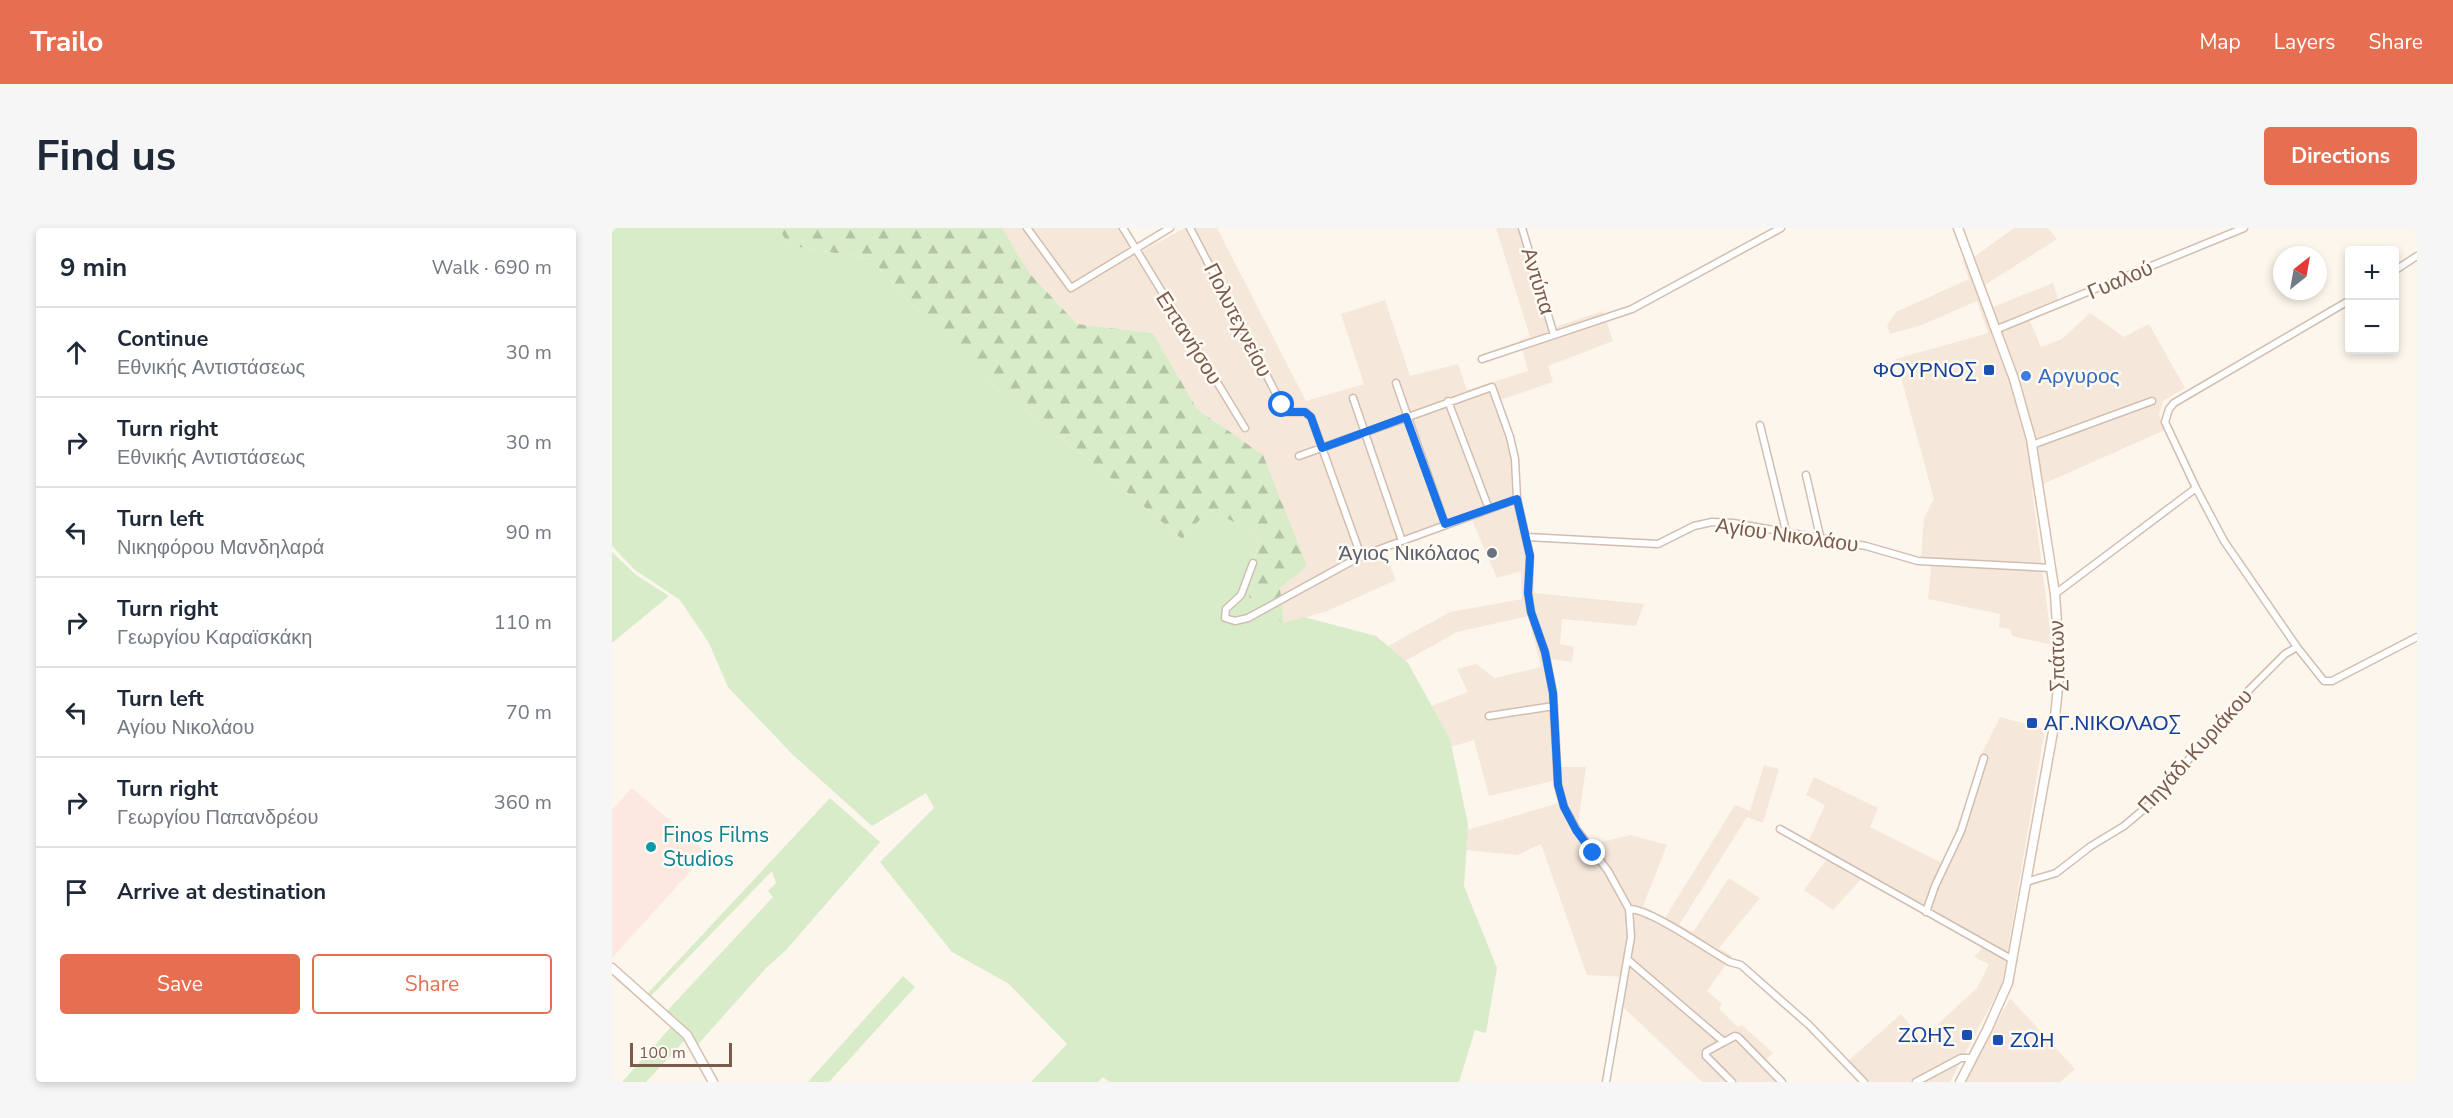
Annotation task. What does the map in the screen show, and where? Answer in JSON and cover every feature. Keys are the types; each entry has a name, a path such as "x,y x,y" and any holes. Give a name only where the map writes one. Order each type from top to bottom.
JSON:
{"main road":[{"name":"Σπάτων","path":"1958,228 2023,408 2032,445 2055,594 2060,657 2059,694 2013,960 2004,993 1960,1082"},
{"path":"612,968 687,1035 713,1082"}],"street":[{"path":"1027,228 1071,288 1135,247 1170,228"},
{"name":"Επτανήσου","path":"1123,228 1245,428"},
{"name":"Πολυτεχνείου","path":"1190,228 1286,412 1305,412 1311,417 1322,448"},
{"name":"Αντύπα","path":"1522,228 1554,335"},
{"path":"1482,359 1632,309 1781,228"},
{"name":"Γυαλού","path":"1995,330 2244,228"},
{"path":"2399,268 2417,256"},
{"path":"2345,302 2208,382 2169,409 2165,422 2224,542 2321,678 2328,681 2417,637"},
{"path":"1395,383 1445,524"},
{"path":"1299,456 1365,430 1492,387 1510,437 1515,459 1517,499 1530,556 1528,593 1531,612 1545,652 1554,706 1558,785 1564,807 1576,830 1624,896 1629,909 1631,937 1628,960 1606,1082"},
{"path":"1353,398 1402,541"},
{"path":"1448,401 1489,509"},
{"path":"2032,445 2152,401"},
{"path":"1760,425 1786,531"},
{"path":"1322,448 1361,556"},
{"path":"1806,475 1820,536"},
{"path":"2055,594 2196,488"},
{"path":"1253,563 1241,595 1226,609 1225,618 1230,620 1248,618 1361,556 1517,499"},
{"name":"Αγίου Νικολάου","path":"1527,537 1658,544 1694,526 1712,522 1820,536 1918,561 2051,568"},
{"name":"Πηγάδι Κυριάκου","path":"2026,882 2056,873 2091,846 2133,819 2150,804 2249,690 2285,654 2297,647"},
{"path":"1490,716 1554,706"},
{"path":"1926,912 1935,886 1961,831 1984,758"},
{"path":"1780,828 2013,960"},
{"path":"1629,909 1646,913 1730,962 1741,965 1809,1025 1864,1082"},
{"path":"1628,960 1724,1042"},
{"path":"1732,1082 1706,1056 1706,1052 1735,1036 1782,1082"},
{"path":"1916,1082 1961,1058 1973,1058"}],"shaded area":[{"path":"1002,228 1128,228 1142,251 1185,228 1217,228 1306,401 1364,384 1341,314 1385,300 1410,376 1458,364 1467,390 1528,371 1520,340 1530,337 1496,228 1524,228 1555,327 1603,311 1613,341 1548,366 1553,382 1500,400 1514,439 1522,499 1534,556 1534,593 1644,604 1636,626 1562,619 1560,644 1574,647 1572,662 1551,659 1561,767 1586,767 1578,824 1592,844 1631,835 1667,845 1643,906 1665,918 1735,805 1750,811 1764,765 1779,769 1763,823 1747,817 1679,925 1693,932 1729,878 1760,898 1719,948 1732,956 1707,991 1722,1004 1719,1009 1738,1027 1742,1025 1773,1053 1765,1061 1787,1082 1702,1082 1621,1005 1627,977 1587,975 1541,844 1517,855 1466,850 1467,830 1559,803 1553,781 1489,796 1474,740 1451,747 1450,739 1431,706 1468,692 1457,669 1476,664 1495,678 1541,667 1528,616 1457,632 1405,661 1388,646 1450,612 1522,599 1521,571 1497,578 1471,518 1383,550 1396,580 1327,611 1284,624 1263,455 1197,409 1153,333 1077,324 1030,274"},
{"path":"2014,228 2048,228 2057,239 1985,285 1993,307 2053,283 2059,302 2028,316 2041,347 2062,339 2090,313 2124,337 2149,324 2185,388 2163,401 2159,415 2165,430 2032,489 2052,645 2012,636 2010,629 1999,627 2000,614 1928,599 1932,558 1921,557 1924,518 1934,499 1896,359 1988,333 1977,301 1922,325 1890,334 1887,325 1896,312 1969,279 1963,261 1974,257"},
{"path":"2000,717 2045,729 2002,984 1950,1082 1868,1082 1848,1061 1901,1014 1922,1039 1977,988 1989,964 1974,957 1983,947 1862,878 1833,910 1804,890 1827,859 1806,847 1825,805 1806,795 1814,777 1878,808 1870,827 1942,863 1955,835 1981,755"},
{"name":"Finos Films Studios","path":"632,788 707,853 612,958 612,810"},
{"path":"2010,998 2075,1069 2060,1082 1965,1082"}],"green space":[{"path":"612,228 779,228 788,245 871,259 966,364 1088,459 1182,539 1209,510 1259,534 1249,597 1284,623 1304,617 1376,636 1408,663 1450,739 1468,824 1464,886 1497,968 1486,1033 1475,1030 1459,1082 1109,1082 1103,1077 1098,1082 1031,1082 1067,1044 1009,984 952,952 880,862 934,808 926,793 872,826 792,754 728,687 709,643 680,600 635,570 612,546"},
{"path":"779,228 1002,228 1030,274 1077,324 1153,333 1197,409 1263,455 1307,566 1280,588 1284,624 1249,597 1259,534 1209,510 1182,539 1088,459 966,364 871,259 788,245"},
{"path":"612,552 636,575 669,596 612,643"},
{"path":"830,798 880,842 786,950 766,968 693,1050 685,1040 646,1082 622,1082 678,1019 667,1011 773,897 768,891 776,883 772,871 650,997 647,994"},
{"path":"903,976 915,987 829,1082 808,1082"}],"place":[{"name":"ΦΟΥΡΝΟΣ","path":"1989,370"},
{"name":"Αργυρος","path":"2026,376"},
{"name":"Άγιος Νικόλαος","path":"1492,553"},
{"name":"ΑΓ.ΝΙΚΟΛΑΟΣ","path":"2032,723"},
{"name":"Finos Films Studios","path":"651,847"},
{"name":"ΖΩΗΣ","path":"1967,1035"},
{"name":"ΖΩΗ","path":"1998,1040"}],"route":[{"path":"1282,405 1286,412 1305,412 1311,417 1322,448 1365,430 1406,417 1445,524 1517,499 1530,556 1528,593 1531,612 1545,652 1553,693 1558,785 1564,807 1576,830 1593,853"}]}
